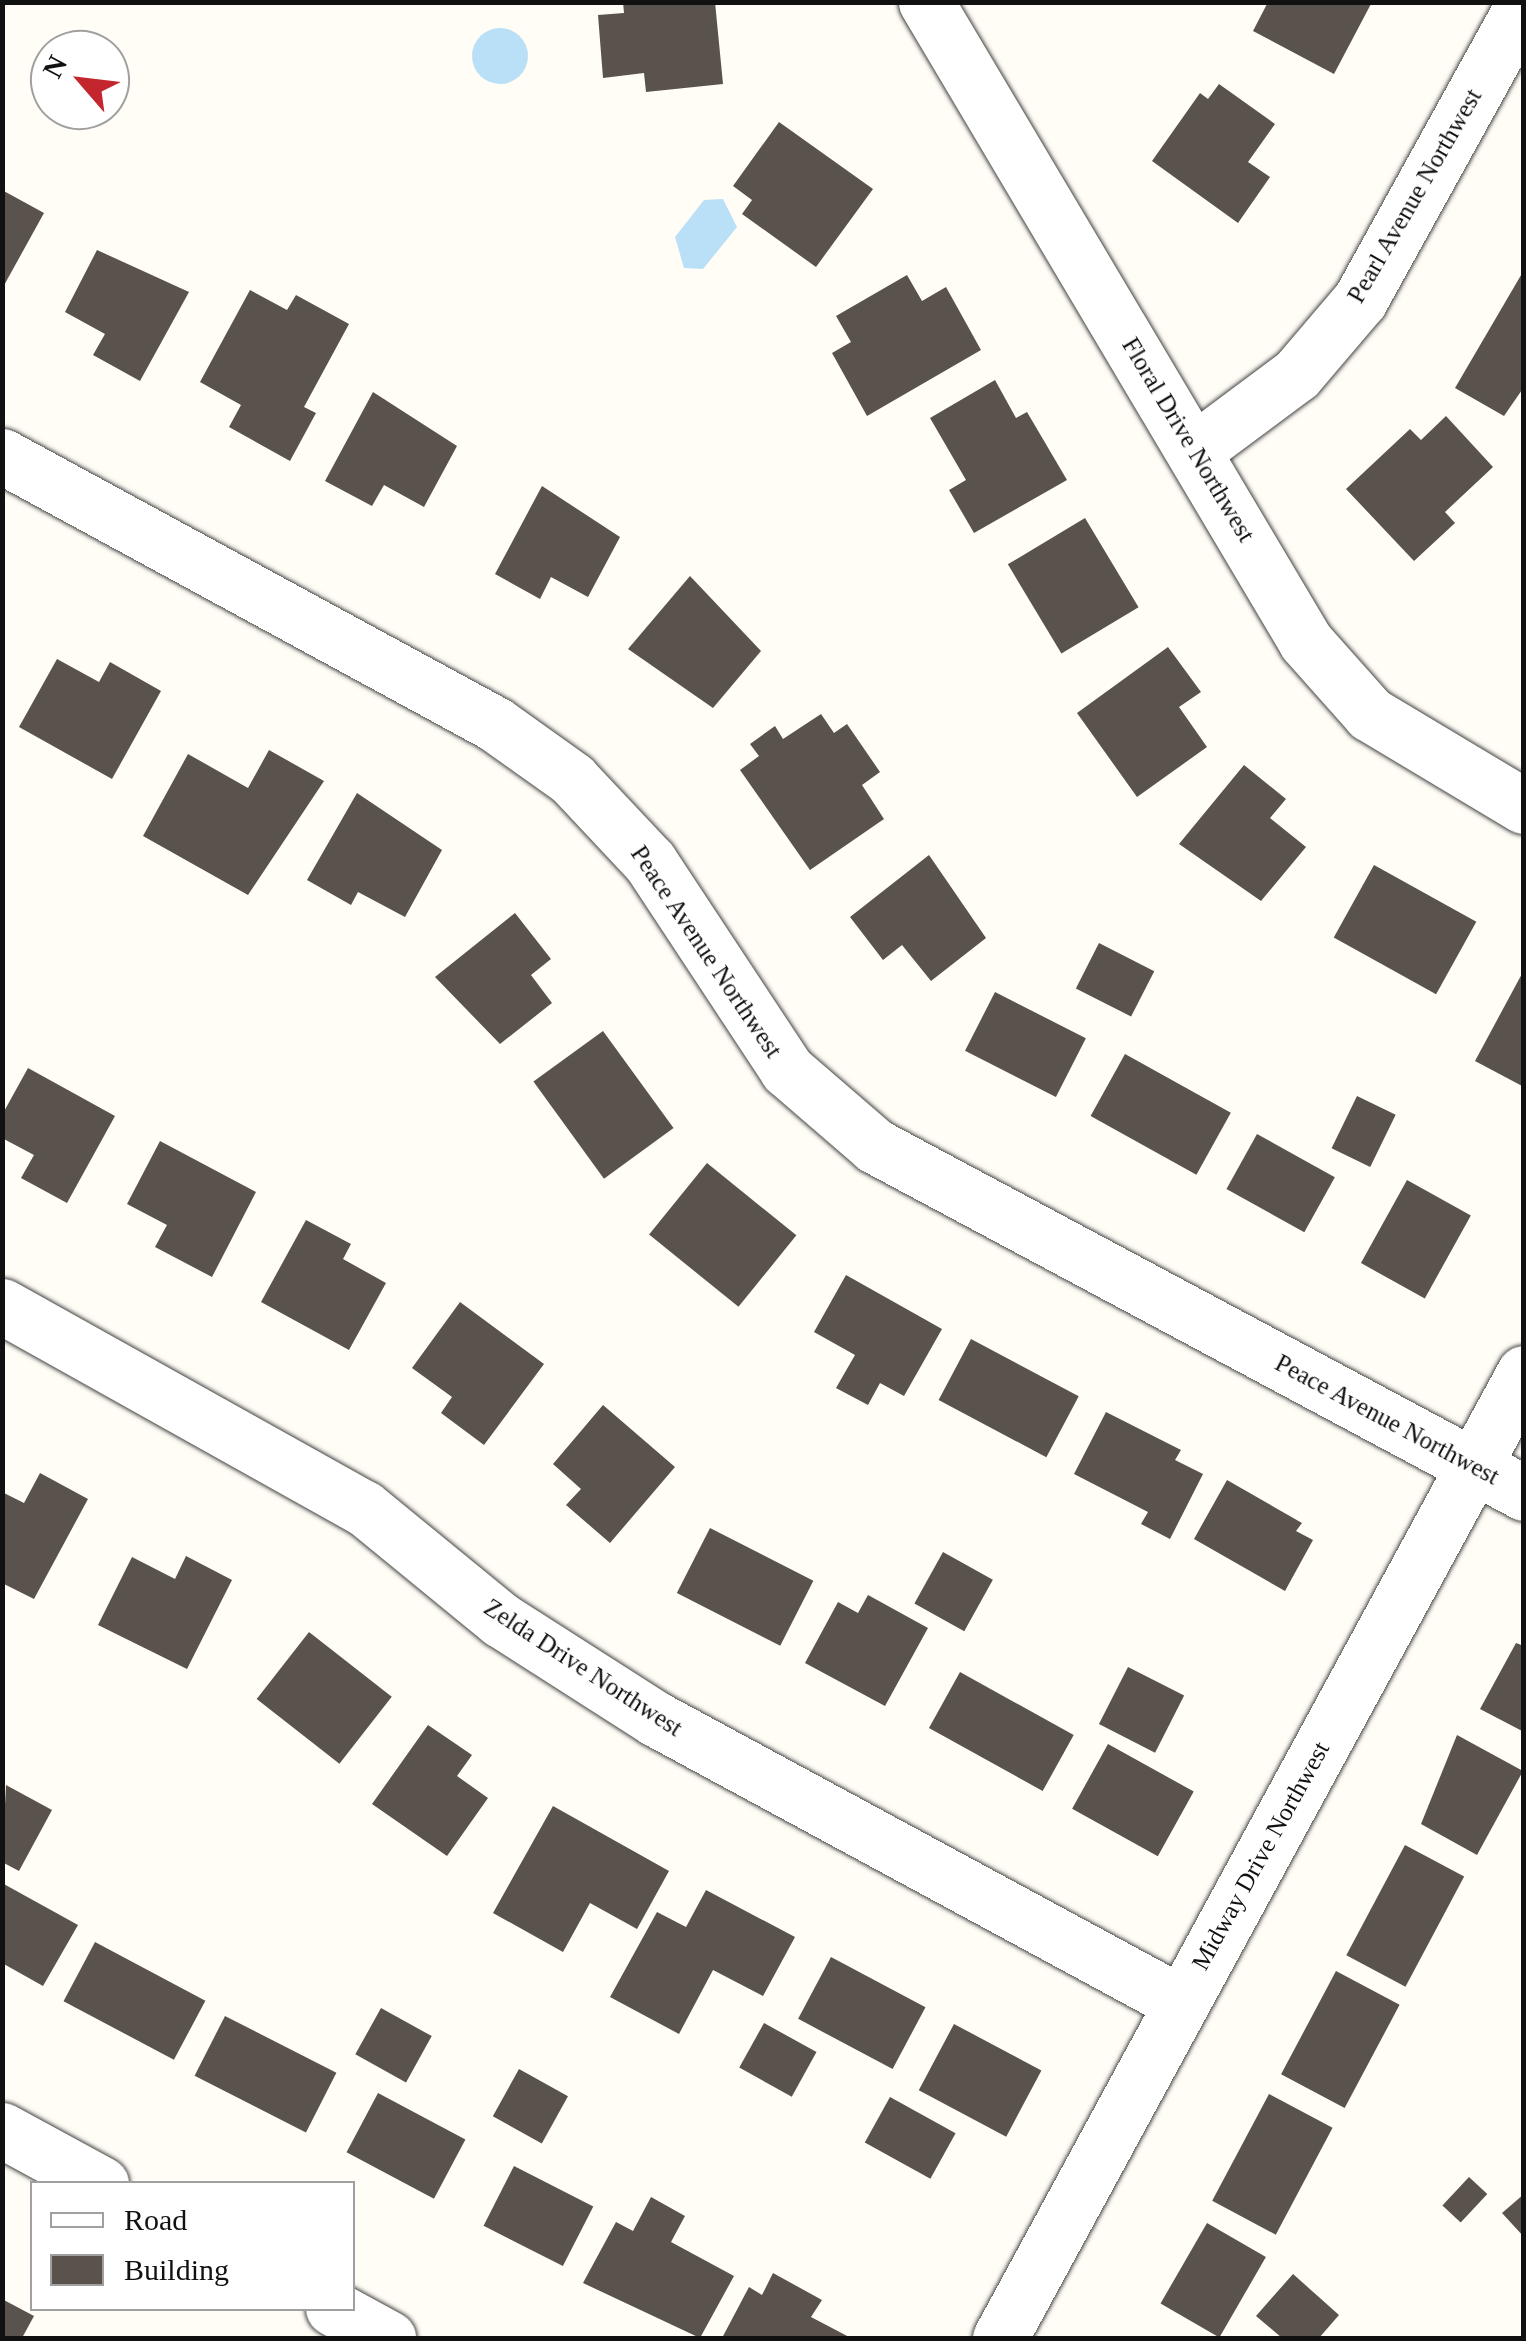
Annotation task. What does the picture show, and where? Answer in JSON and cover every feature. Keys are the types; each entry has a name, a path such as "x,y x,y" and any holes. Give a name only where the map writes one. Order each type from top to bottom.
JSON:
{"street":[{"name":"Floral Drive Northwest","path":"926,2 1306,642 1370,714 1524,806"},
{"name":"Pearl Avenue Northwest","path":"1195,450 1297,374 1360,300 1524,3"},
{"name":"Peace Avenue Northwest","path":"2,456 495,724 572,779 650,862 787,1070 875,1146 1524,1493"},
{"name":"Zelda Drive Northwest","path":"2,1306 364,1508 501,1620 656,1719 1180,2003"},
{"name":"Midway Drive Northwest","path":"1000,2338 1524,1374"},
{"path":"2,2130 96,2181"},
{"path":"338,2311 388,2338"}],"water":[{"path":"500,28 520,36 528,56 520,76 500,84 480,76 472,56 480,36"},
{"path":"723,199 737,227 703,269 684,268 675,237 704,200"}],"building":[{"path":"623,2 715,2 723,84 646,92 644,73 603,78 598,15 624,13"},
{"path":"1268,2 1372,2 1334,74 1253,31"},
{"path":"1219,84 1275,124 1248,162 1270,177 1238,223 1152,161 1200,93 1208,99"},
{"path":"779,122 873,189 816,267 742,214 752,200 733,186"},
{"path":"2,190 44,213 2,289"},
{"path":"97,250 189,292 140,381 93,355 105,334 65,312"},
{"path":"1524,270 1524,387 1504,416 1455,388"},
{"path":"907,275 922,301 946,287 981,350 867,416 832,353 851,342 836,316"},
{"path":"250,290 287,310 296,295 349,324 304,407 316,413 290,461 229,427 241,405 200,382"},
{"path":"995,380 1016,418 1027,412 1067,480 974,533 949,490 966,480 930,418"},
{"path":"373,392 457,446 424,507 384,485 372,506 325,481"},
{"path":"1446,416 1493,467 1445,512 1455,523 1414,561 1346,489 1410,429 1421,440"},
{"path":"542,486 620,537 588,597 551,577 540,599 495,574"},
{"path":"1085,518 1139,607 1061,653 1008,564"},
{"path":"690,576 761,651 713,708 628,649"},
{"path":"1168,647 1201,692 1179,707 1207,747 1137,797 1077,713"},
{"path":"57,659 99,682 110,662 161,691 112,779 19,727"},
{"path":"821,714 834,733 847,724 880,772 862,785 884,819 810,870 740,770 759,756 750,744 775,726 783,739"},
{"path":"269,750 324,781 248,895 143,836 188,754 248,788"},
{"path":"1244,765 1286,799 1270,818 1306,847 1261,901 1179,844"},
{"path":"357,793 442,850 405,917 358,892 351,905 307,880"},
{"path":"929,855 986,938 931,981 902,945 883,960 850,917"},
{"path":"1374,865 1476,922 1436,994 1334,938"},
{"path":"515,913 551,959 531,975 552,1003 500,1044 435,977"},
{"path":"1099,943 1154,971 1131,1017 1076,988"},
{"path":"1524,970 1524,1087 1475,1061"},
{"path":"995,992 1086,1038 1056,1097 965,1051"},
{"path":"603,1031 674,1128 604,1179 533,1082"},
{"path":"1125,1054 1231,1113 1196,1175 1091,1116"},
{"path":"28,1068 115,1116 67,1203 21,1178 34,1155 2,1138 2,1115"},
{"path":"1357,1096 1396,1115 1370,1167 1332,1148"},
{"path":"1257,1134 1335,1177 1304,1232 1226,1189"},
{"path":"160,1141 256,1192 212,1277 155,1247 167,1225 127,1204"},
{"path":"707,1163 796,1235 738,1307 649,1234"},
{"path":"1407,1180 1471,1215 1425,1298 1361,1263"},
{"path":"306,1220 351,1244 343,1259 386,1283 349,1350 261,1302"},
{"path":"846,1275 942,1329 904,1396 880,1383 868,1405 836,1388 855,1355 814,1332"},
{"path":"460,1302 544,1364 484,1445 441,1413 452,1397 412,1368"},
{"path":"971,1339 1079,1396 1046,1457 939,1400"},
{"path":"603,1405 675,1467 610,1543 566,1505 581,1489 553,1464"},
{"path":"1106,1412 1181,1450 1175,1460 1203,1474 1170,1539 1141,1524 1148,1512 1074,1474"},
{"path":"40,1473 88,1499 34,1599 2,1583 2,1492 24,1503"},
{"path":"1227,1480 1302,1523 1296,1531 1313,1540 1285,1591 1194,1539"},
{"path":"710,1528 813,1581 780,1646 677,1593"},
{"path":"943,1552 993,1580 964,1631 914,1604"},
{"path":"186,1556 232,1580 187,1669 98,1625 132,1557 175,1579"},
{"path":"868,1595 928,1628 885,1706 805,1663 838,1602 858,1613"},
{"path":"309,1632 392,1697 339,1764 257,1699"},
{"path":"1516,1643 1524,1646 1524,1732 1480,1709"},
{"path":"1128,1667 1184,1696 1155,1753 1099,1724"},
{"path":"960,1672 1074,1735 1043,1791 929,1728"},
{"path":"428,1725 472,1755 457,1776 488,1798 447,1856 372,1804"},
{"path":"1457,1735 1523,1771 1477,1855 1421,1824"},
{"path":"1108,1744 1194,1792 1158,1856 1072,1809"},
{"path":"6,1785 52,1810 19,1871 2,1862"},
{"path":"553,1806 669,1871 637,1929 590,1903 563,1952 493,1913"},
{"path":"1405,1845 1464,1876 1405,1987 1346,1955"},
{"path":"2,1883 78,1925 43,1986 2,1963"},
{"path":"706,1890 795,1937 763,1996 713,1970 679,2034 610,1997 657,1912 686,1927"},
{"path":"95,1942 205,2001 174,2060 64,2001"},
{"path":"831,1957 925,2007 893,2069 798,2019"},
{"path":"1336,1971 1400,2005 1345,2108 1281,2074"},
{"path":"381,2008 432,2036 406,2082 355,2054"},
{"path":"225,2016 336,2073 306,2132 195,2076"},
{"path":"764,2023 816,2052 792,2097 739,2068"},
{"path":"954,2024 1041,2070 1006,2137 919,2090"},
{"path":"519,2069 568,2096 542,2143 493,2116"},
{"path":"378,2093 465,2139 434,2199 347,2152"},
{"path":"1269,2094 1333,2128 1276,2235 1212,2201"},
{"path":"890,2097 956,2133 930,2179 865,2142"},
{"path":"514,2166 593,2206 563,2266 484,2226"},
{"path":"1469,2177 1487,2194 1461,2223 1442,2206"},
{"path":"1524,2194 1524,2237 1502,2213"},
{"path":"651,2197 685,2216 671,2242 734,2276 700,2338 583,2283 616,2222 633,2231"},
{"path":"1207,2223 1266,2257 1219,2338 1160,2304"},
{"path":"773,2273 822,2300 811,2317 851,2338 722,2338 749,2287 762,2295"},
{"path":"1293,2274 1339,2315 1319,2338 1282,2338 1256,2316"},
{"path":"2,2299 34,2316 22,2338 2,2338"}]}
